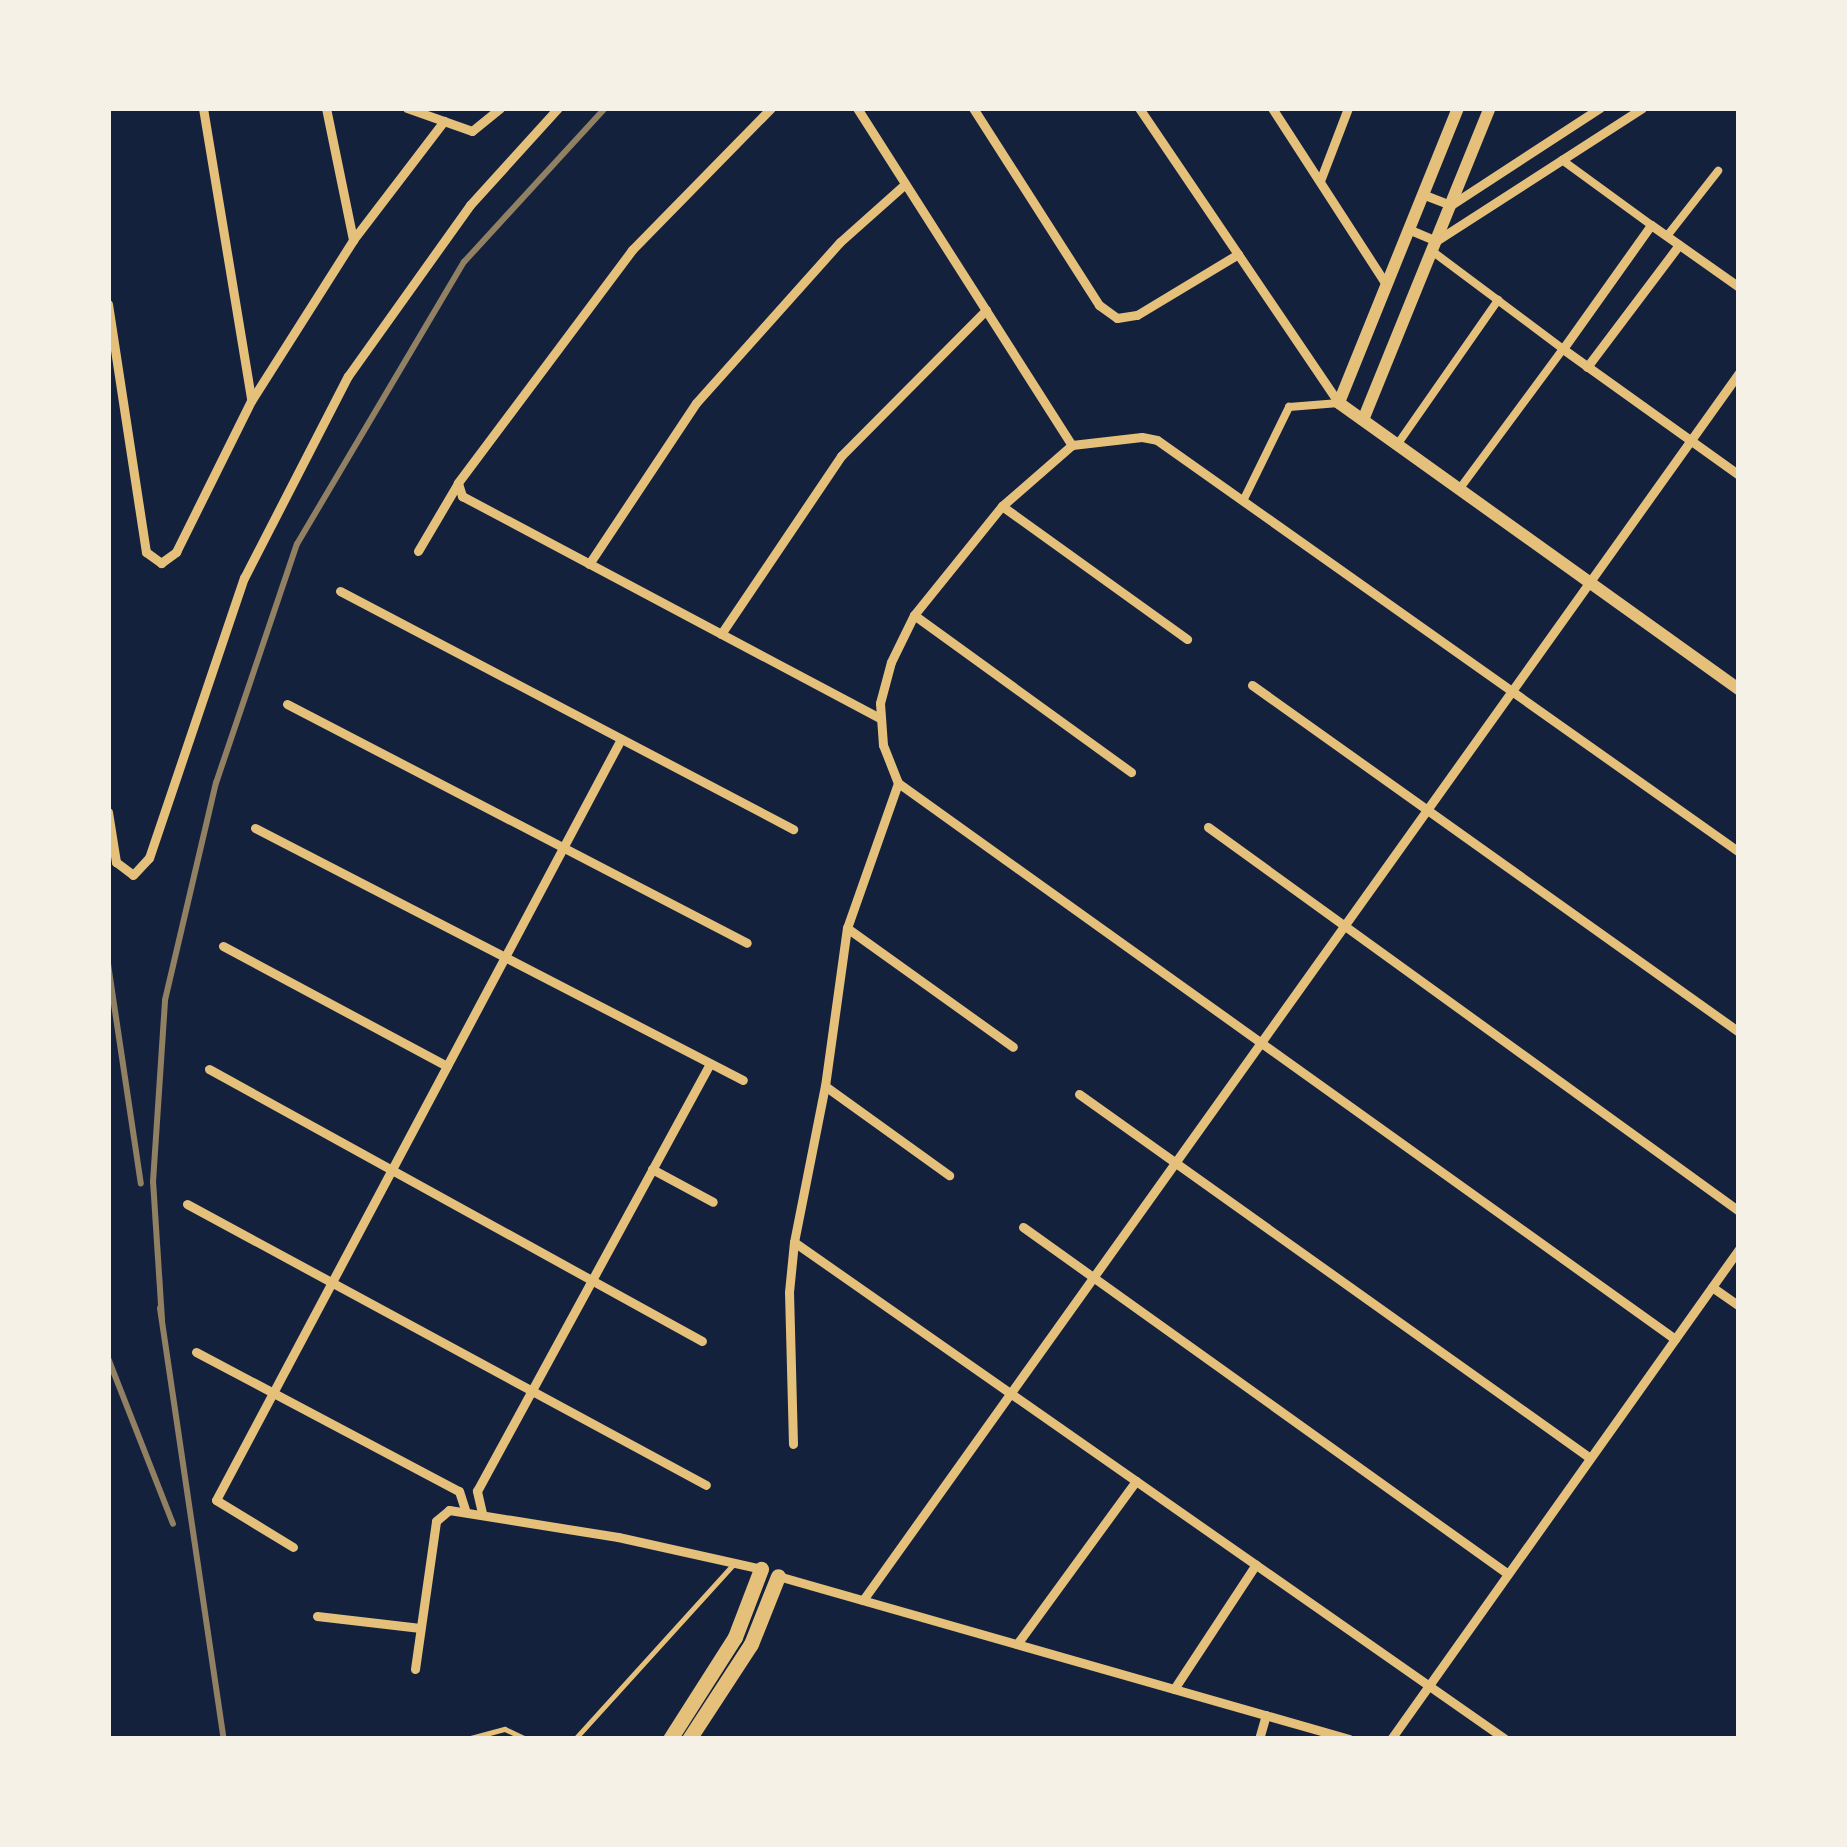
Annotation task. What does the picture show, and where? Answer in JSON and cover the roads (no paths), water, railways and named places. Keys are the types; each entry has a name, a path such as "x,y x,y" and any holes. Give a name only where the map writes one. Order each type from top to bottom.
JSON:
{"main road":[{"path":"670,1739 735,1636 761,1569"},
{"path":"689,1739 751,1644 778,1576"}],"street":[{"path":"203,108 251,401"},
{"path":"326,108 353,240"},
{"path":"407,108 472,131 500,108"},
{"path":"108,812 116,862 133,874 149,858 244,578 348,376 470,205 559,108"},
{"path":"418,551 458,483 632,250 771,108"},
{"path":"857,108 1072,445"},
{"path":"973,108 1099,305 1117,318 1137,315 1238,254"},
{"path":"1139,108 1339,403 1739,689"},
{"path":"1272,108 1386,284"},
{"path":"1320,181 1348,108"},
{"path":"1339,403 1458,108"},
{"path":"1363,421 1490,108"},
{"path":"1451,205 1600,108"},
{"path":"1434,246 1642,108"},
{"path":"108,304 146,552 161,563 176,552 251,401 353,240 444,121"},
{"path":"1562,160 1739,287"},
{"path":"1667,236 1718,171"},
{"path":"589,564 696,403 841,242 905,184"},
{"path":"1422,194 1451,205"},
{"path":"1459,489 1652,226"},
{"path":"1408,229 1587,367 1739,475"},
{"path":"1587,367 1679,244"},
{"path":"1397,445 1498,300"},
{"path":"721,634 842,456 986,310"},
{"path":"863,1600 1739,373"},
{"path":"1243,501 1289,406 1339,403"},
{"path":"793,1444 789,1292 794,1242 825,1086 847,928 898,783 879,718 891,662 914,615 1002,506 1072,445 1124,437 1157,440 1739,852"},
{"path":"458,483 462,496 879,718"},
{"path":"1002,506 1187,639"},
{"path":"340,591 793,830"},
{"path":"914,615 1131,772"},
{"path":"1252,685 1739,1033"},
{"path":"287,704 747,943"},
{"path":"293,1546 216,1500 621,739"},
{"path":"898,783 1675,1339"},
{"path":"1208,827 1739,1211"},
{"path":"255,828 743,1080"},
{"path":"847,928 1013,1047"},
{"path":"223,946 447,1066"},
{"path":"482,1513 477,1492 710,1064"},
{"path":"209,1069 702,1341"},
{"path":"825,1086 949,1175"},
{"path":"1079,1094 1590,1458"},
{"path":"652,1169 712,1202"},
{"path":"187,1204 706,1485"},
{"path":"1023,1227 1508,1574"},
{"path":"794,1242 1505,1739"},
{"path":"1391,1739 1739,1249"},
{"path":"1712,1287 1739,1306"},
{"path":"196,1352 459,1492 465,1510"},
{"path":"1017,1644 1136,1481"},
{"path":"415,1669 436,1521 449,1510 465,1510 737,1561 1349,1739"},
{"path":"1174,1689 1256,1564"},
{"path":"317,1616 420,1628"},
{"path":"1259,1739 1266,1715"}],"lane":[{"path":"459,1492 477,1492"},
{"path":"574,1739 737,1561"},
{"path":"467,1739 505,1729 526,1739"}],"railway":[{"path":"162,1320 153,1182 165,1000 216,783 297,544 464,262 605,108"},
{"path":"108,964 141,1184"},
{"path":"160,1308 224,1739"},
{"path":"108,1358 173,1524"}]}
